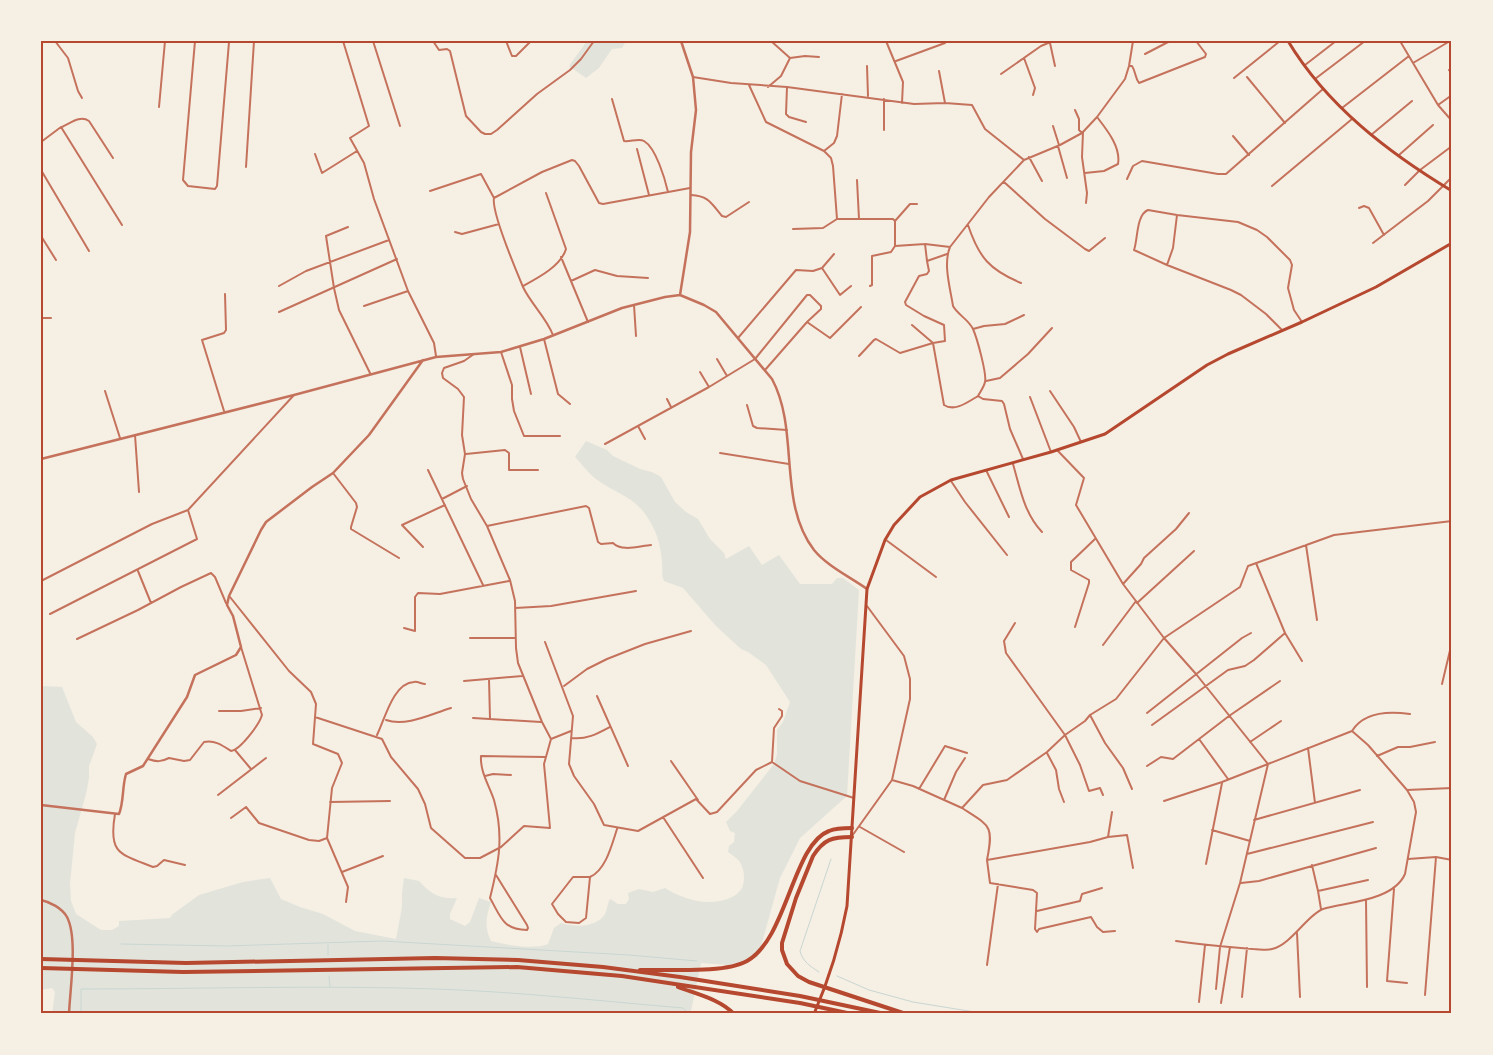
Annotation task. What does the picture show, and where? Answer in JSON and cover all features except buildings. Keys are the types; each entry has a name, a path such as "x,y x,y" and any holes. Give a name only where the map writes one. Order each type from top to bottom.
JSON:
{"highway":[{"path":"623,970 712,969 731,967 747,962 767,942 810,847 820,836 830,830 852,828"},
{"path":"852,837 831,838 818,848 813,856 784,934 782,950 791,970 809,982 906,1014"},
{"path":"41,959 196,962 435,958 518,960 680,977 800,996 884,1014"},
{"path":"41,968 183,972 517,967 622,976 800,1003 852,1014"},
{"path":"670,984 712,1000 726,1007 734,1014"}],"main road":[{"path":"1290,42 1314,79 1352,119 1371,135 1452,192"},
{"path":"814,1014 839,946 847,906 867,589 881,547 894,525 920,497 951,480 1051,452 1112,430 1207,365 1376,287 1452,244"}],"street":[{"path":"55,41 68,58 82,98"},
{"path":"159,107 165,41"},
{"path":"195,41 183,180 188,186 215,189 217,186 229,42"},
{"path":"224,41 232,41"},
{"path":"246,167 254,41"},
{"path":"343,41 369,126 350,138 364,163 374,199 389,240 408,291 434,343 436,357"},
{"path":"373,41 400,126"},
{"path":"433,41 439,50 447,49 450,51 466,116 482,132 491,134 537,94 570,70 594,41"},
{"path":"506,41 512,56 516,56 530,41"},
{"path":"680,295 690,232 691,152 696,110 693,77 681,41"},
{"path":"771,41 790,58 820,57"},
{"path":"886,41 903,82 902,103"},
{"path":"1037,41 1041,46"},
{"path":"1001,74 1041,46 1053,41"},
{"path":"912,326 934,343 944,405 949,408 957,407 978,396 986,381 973,329 953,306 947,265 947,254 950,247 989,197 1024,160 1059,146 1083,132 1097,117 1125,79 1133,41"},
{"path":"1145,54 1170,41"},
{"path":"1129,66 1132,66 1134,69 1135,78 1139,83 1205,57 1206,54 1196,41"},
{"path":"1234,78 1280,41"},
{"path":"1305,65 1336,41"},
{"path":"1314,79 1365,41"},
{"path":"1400,41 1438,105 1452,121"},
{"path":"1413,63 1450,41"},
{"path":"895,61 945,43"},
{"path":"1050,43 1055,66"},
{"path":"1342,108 1409,56"},
{"path":"768,87 781,76 790,58"},
{"path":"1024,58 1035,88 1033,95"},
{"path":"867,66 868,97"},
{"path":"1449,70 1452,73"},
{"path":"939,72 945,103"},
{"path":"693,77 749,86 787,87 902,103 972,105 985,129 1024,160"},
{"path":"1247,77 1285,123"},
{"path":"749,86 766,122 824,151 831,158 836,219"},
{"path":"787,87 786,114 789,118 806,122"},
{"path":"1127,179 1133,166 1142,161 1226,174 1323,90"},
{"path":"824,151 834,143 837,136 842,94"},
{"path":"1438,105 1452,95"},
{"path":"612,99 622,138 627,142 640,140 646,143 664,174 668,192"},
{"path":"884,99 884,130"},
{"path":"1371,135 1412,101"},
{"path":"1075,110 1079,119 1079,130 1083,132"},
{"path":"41,142 81,117 86,118 113,158"},
{"path":"1084,173 1104,170 1118,164 1120,156 1116,146 1097,117"},
{"path":"1272,186 1352,119"},
{"path":"1399,155 1433,125"},
{"path":"1053,126 1067,178"},
{"path":"61,128 122,225"},
{"path":"1083,132 1082,157 1087,193 1086,203"},
{"path":"1234,136 1249,155"},
{"path":"1405,185 1420,170 1452,146"},
{"path":"637,149 649,196"},
{"path":"315,154 322,173 357,150"},
{"path":"1029,157 1042,182"},
{"path":"494,198 542,172 572,160 579,166 599,203 604,204 690,188"},
{"path":"41,170 89,251"},
{"path":"430,191 481,174 494,198 493,203 498,224 523,287 528,297 549,324 553,335"},
{"path":"1373,243 1428,201 1452,177"},
{"path":"857,180 858,219"},
{"path":"1004,182 1045,219 1085,249 1089,251 1105,238"},
{"path":"523,287 549,271 566,249 546,193"},
{"path":"691,195 702,195 707,198 722,216 726,217 750,202"},
{"path":"870,286 872,285 872,256 890,252 895,246 895,221 910,204 917,204"},
{"path":"1359,208 1364,206 1369,208 1384,234"},
{"path":"1282,330 1266,314 1241,295 1134,250 1140,217 1144,211 1238,222 1257,230 1267,237 1290,260 1292,265 1288,288 1294,310 1302,322"},
{"path":"1167,265 1173,248 1177,215"},
{"path":"793,229 823,228 836,219 893,218 895,221"},
{"path":"455,232 462,234 498,224"},
{"path":"968,225 982,256 1004,276 1021,283"},
{"path":"348,227 326,236 334,288 340,310 370,373"},
{"path":"41,236 56,260"},
{"path":"278,286 306,271 389,240"},
{"path":"895,246 925,244 950,247"},
{"path":"858,356 876,339 900,353 945,341 944,325 924,316 906,305 905,302 919,276 927,274 929,271 925,244"},
{"path":"738,338 796,270 813,271 822,268 834,254"},
{"path":"928,261 947,254"},
{"path":"561,257 588,322"},
{"path":"279,312 397,259"},
{"path":"822,268 840,295 850,286"},
{"path":"571,281 595,270 618,276 648,278"},
{"path":"364,306 408,291"},
{"path":"224,412 202,340 224,333 226,330 225,294"},
{"path":"41,459 294,395 423,360 436,357 501,352 544,339 622,308 680,295 716,312 765,370 778,391 787,430 794,500 798,517 809,541 823,558 867,589"},
{"path":"605,444 709,387 755,359 807,295 810,295 821,306 821,309 765,370"},
{"path":"634,305 636,336"},
{"path":"808,322 830,338 861,307"},
{"path":"973,329 1005,324 1024,315"},
{"path":"41,318 51,318"},
{"path":"986,381 1000,378 1028,354 1052,328"},
{"path":"544,339 558,394 570,404"},
{"path":"520,346 531,394"},
{"path":"501,352 512,385 514,411 524,436 560,436"},
{"path":"315,717 382,739 395,762 418,789 425,804 431,828 465,858 480,858 501,847 524,826 550,828 544,764 551,739 518,663 515,608 510,580 487,526 471,499 462,473 465,454 462,435 464,397 458,389 443,378 442,373 444,368 464,361 476,354"},
{"path":"717,359 727,376"},
{"path":"227,605 229,596 251,549 266,522 312,486 333,473 369,435 423,360"},
{"path":"700,372 709,387"},
{"path":"105,391 120,438"},
{"path":"1050,391 1074,427 1081,442"},
{"path":"41,581 152,524 188,510 294,395"},
{"path":"978,396 983,399 1002,401 1010,429 1023,460"},
{"path":"1030,397 1051,452"},
{"path":"668,399 671,407"},
{"path":"747,405 753,426 756,428 787,430"},
{"path":"638,426 645,438"},
{"path":"134,435 139,492"},
{"path":"465,454 505,450 509,453 509,470 538,470"},
{"path":"1057,450 1084,478 1076,505 1123,584 1164,638 1196,674 1268,764"},
{"path":"720,453 790,465"},
{"path":"1013,463 1025,506 1034,523 1042,532"},
{"path":"428,470 483,586"},
{"path":"986,470 1009,517"},
{"path":"333,473 356,503 357,507 351,529 399,558"},
{"path":"951,480 965,502 1006,555"},
{"path":"442,500 467,486"},
{"path":"423,547 402,525 445,506"},
{"path":"487,526 586,506 598,542 601,544 613,543 618,547 625,548 651,545"},
{"path":"50,614 197,539 188,510"},
{"path":"1123,584 1144,558 1176,529 1189,513"},
{"path":"962,808 983,785 1007,780 1047,752 1090,715 1116,699 1164,638 1240,588 1248,566 1334,535 1452,521"},
{"path":"1075,627 1089,583 1088,580 1071,570 1072,562 1096,539"},
{"path":"885,540 936,577"},
{"path":"1306,545 1317,620"},
{"path":"1103,645 1137,602 1194,551"},
{"path":"1256,563 1286,633 1302,661"},
{"path":"138,570 151,603"},
{"path":"77,639 211,573 215,577 233,616 261,708 262,715 260,721 235,750 231,751 217,742 210,741 204,742 190,760 184,761 169,758 162,762 156,762 148,759"},
{"path":"404,628 415,631 416,597 418,593 440,594 510,580"},
{"path":"515,608 551,606 636,591"},
{"path":"229,596 289,671 311,692 316,704 312,744 338,754 342,763 332,788 327,838 348,887 346,902"},
{"path":"852,837 892,780 910,699 910,679 904,656 866,604"},
{"path":"1015,623 1004,642 1006,653 1065,735 1080,765 1089,791 1100,788 1103,795"},
{"path":"563,686 587,669 607,659 645,644 691,630"},
{"path":"1147,713 1242,638 1251,633"},
{"path":"1152,725 1228,670 1245,666 1286,633"},
{"path":"470,638 516,638"},
{"path":"545,642 573,716 569,764 574,776 590,798 604,825 638,831 696,799 698,800"},
{"path":"1442,684 1452,642"},
{"path":"41,805 119,814 122,807 123,786 126,774 143,766 148,759 187,698 195,675 236,655 241,647"},
{"path":"464,681 523,676"},
{"path":"489,679 490,719"},
{"path":"1147,766 1161,757 1173,759 1229,716 1280,681"},
{"path":"377,736 395,693 401,687 414,682 425,684"},
{"path":"596,696 628,766"},
{"path":"219,711 241,711 261,708"},
{"path":"385,720 395,723 403,722 451,708"},
{"path":"772,762 774,728 782,716 782,712 779,709"},
{"path":"1164,801 1222,782 1352,731 1363,719 1379,713 1395,712 1410,714"},
{"path":"1090,715 1105,743 1123,768 1132,788"},
{"path":"474,718 542,722"},
{"path":"1250,742 1281,721"},
{"path":"570,738 580,740 610,727"},
{"path":"551,739 571,731"},
{"path":"1176,941 1220,947 1273,949 1297,933 1321,910 1366,900 1402,882 1416,812 1414,802 1407,790 1352,731"},
{"path":"1199,739 1228,779"},
{"path":"1377,756 1398,747 1410,747 1435,742"},
{"path":"919,789 945,746 967,753"},
{"path":"1308,748 1315,803"},
{"path":"235,750 252,770"},
{"path":"1047,752 1056,770 1059,789 1064,802"},
{"path":"496,875 527,924 528,928 526,930 515,930 507,926 490,898 501,847 499,820 493,797 480,765 481,756 546,757"},
{"path":"218,795 266,758"},
{"path":"944,800 956,772 965,758"},
{"path":"671,761 710,814 716,812 756,770 772,762"},
{"path":"772,762 800,780 854,798"},
{"path":"1216,989 1220,947 1240,883 1268,764"},
{"path":"485,776 493,774 511,775"},
{"path":"892,780 919,789 962,808 986,825 991,834 987,860 990,883 1033,890 1037,893 1035,929 1037,932 1039,929 1091,917 1097,927 1103,932 1115,930"},
{"path":"1206,864 1222,782"},
{"path":"1407,790 1452,788"},
{"path":"1254,820 1360,790"},
{"path":"330,802 390,801"},
{"path":"231,818 246,807 259,823 309,840 319,841 327,838"},
{"path":"1108,837 1112,812"},
{"path":"115,814 112,830 114,844 125,856 153,867 164,860 185,865"},
{"path":"663,817 703,878"},
{"path":"1247,854 1374,822"},
{"path":"860,827 904,852"},
{"path":"590,877 586,918 579,923 566,922 552,904 573,877 590,877 597,874 607,856 618,828"},
{"path":"1212,830 1250,842"},
{"path":"987,860 1127,835 1133,868"},
{"path":"1240,883 1259,881 1376,848"},
{"path":"342,872 383,856"},
{"path":"1408,859 1436,857 1452,860"},
{"path":"1425,995 1436,857"},
{"path":"1312,865 1321,910"},
{"path":"1318,891 1368,880"},
{"path":"987,966 998,884"},
{"path":"1394,887 1387,981 1407,983"},
{"path":"1036,911 1080,902 1082,894 1102,888"},
{"path":"41,900 50,902 66,915 71,928 69,1014"},
{"path":"1366,900 1367,987"},
{"path":"1297,933 1300,997"},
{"path":"1199,1002 1205,945"},
{"path":"1221,1003 1230,947"},
{"path":"1242,998 1247,948"},
{"path":"1450,974 1452,950"}],"shaded area":[{"path":"587,41 626,41 622,48 612,49 599,68 586,78 569,66"},
{"path":"586,441 607,450 613,456 640,469 661,477 675,502 686,512 698,519 710,539 724,553 726,559 749,546 762,565 779,555 800,584 832,584 837,578 843,578 859,590 847,796 800,838 780,878 758,957 728,965 701,963 691,1011 693,1014 689,1014 690,1011 673,1014 52,1014 55,992 52,988 41,990 41,686 62,687 76,722 93,737 97,744 89,766 86,794 75,833 70,884 71,901 76,914 101,930 112,930 119,926 119,921 170,918 199,895 243,882 270,878 281,899 323,914 355,931 396,939 402,907 404,878 419,881 427,889 440,897 457,898 450,914 450,919 465,926 470,922 479,898 491,902 488,912 487,931 491,941 535,947 548,944 554,928 561,923 577,926 599,921 604,915 610,899 618,904 626,904 629,899 628,893 639,889 653,892 665,888 688,899 705,902 722,901 736,895 740,891 744,882 743,871 740,862 728,852 729,846 734,842 735,833 730,831 726,822 774,764 777,754 777,730 783,722 790,702 766,665 741,649 716,626 683,588 664,581 659,543 646,515 634,502 593,477 575,457"}],"waterway":[{"path":"819,972 805,961 800,951 831,859"},
{"path":"121,944 226,946 382,941 629,955 697,961"},
{"path":"328,945 328,955"},
{"path":"329,976 330,987"},
{"path":"837,976 869,990 913,1002 987,1014"},
{"path":"81,1014 81,989 304,987 499,992 683,1008 689,1014"}]}
